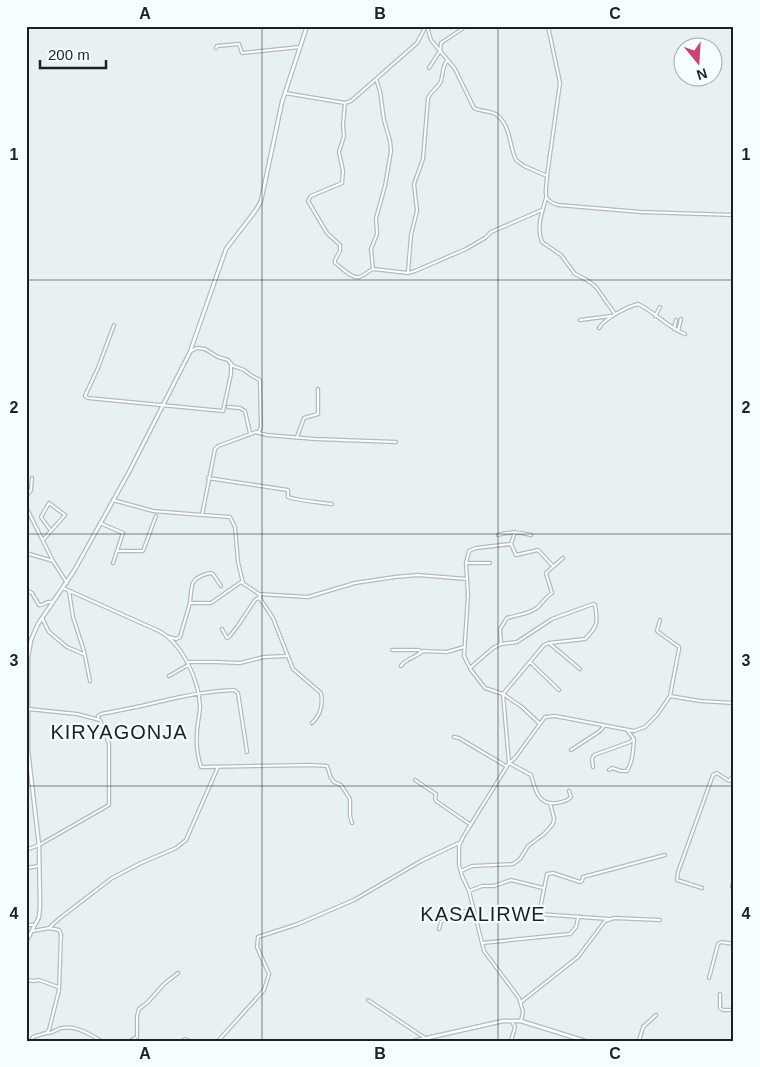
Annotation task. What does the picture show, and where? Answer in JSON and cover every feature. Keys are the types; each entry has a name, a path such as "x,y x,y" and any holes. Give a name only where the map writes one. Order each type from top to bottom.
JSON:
{"street":[{"path":"26,942 36,925 40,906 39,845 28,751 29,648 34,632 67,583 113,500 190,352 226,249 261,201 285,93 307,26"},
{"path":"285,93 345,103 355,99 416,43 427,26"},
{"path":"427,26 429,37 456,71 474,108 493,113 501,120 511,140 516,160 524,166 547,176"},
{"path":"548,26 560,84 547,176 546,198 539,229 542,242 561,255 579,278 587,280 596,287 615,314"},
{"path":"430,68 440,51 441,43 462,29"},
{"path":"216,48 217,46 239,44 242,53 300,47"},
{"path":"408,273 411,235 417,211 414,184 424,157 427,100 440,82 444,66 448,61"},
{"path":"373,269 371,249 377,234 376,218 385,186 391,145 376,79"},
{"path":"345,103 344,136 339,152 343,181 340,185 311,196 308,201 327,232 340,245 340,251 334,260 335,263 355,277 361,277 370,269 408,273 466,249 483,240 491,232 542,210"},
{"path":"546,198 553,203 572,206 690,215 734,215"},
{"path":"599,328 611,316 638,304 646,307 655,316 684,334"},
{"path":"655,316 660,307"},
{"path":"580,320 611,316"},
{"path":"678,331 681,319"},
{"path":"674,329 676,320"},
{"path":"114,325 86,397 223,411 231,375 231,364"},
{"path":"190,352 197,348 205,349 218,357 228,360 231,364 244,370 261,382 261,427 258,432"},
{"path":"297,437 304,418 314,416 318,412 318,389"},
{"path":"228,407 240,408 245,411 250,433"},
{"path":"202,515 208,478 216,447 239,440 250,433 396,442"},
{"path":"26,496 31,490 32,478"},
{"path":"208,478 288,490 288,497 296,500 305,499 332,504"},
{"path":"113,500 153,511 230,518 235,527 238,562 243,582 247,587 259,594 308,597 355,584 408,576 467,580"},
{"path":"43,540 51,531 65,514 49,503 41,517 51,531"},
{"path":"26,507 53,561 67,583"},
{"path":"118,551 143,551 156,516"},
{"path":"100,523 122,532 123,535 113,563"},
{"path":"498,535 505,532 531,535"},
{"path":"515,532 511,544 516,556 538,550 553,566"},
{"path":"511,544 498,544 468,551 466,563 468,595 464,656 470,668 485,688 503,694 522,706 539,724"},
{"path":"26,553 53,561"},
{"path":"501,644 500,629 507,618 530,612 552,593 546,573 562,558"},
{"path":"466,563 490,563"},
{"path":"168,637 176,639 180,637 190,603 192,584 197,577 210,573 213,574 221,586"},
{"path":"190,603 211,603 243,582"},
{"path":"63,588 159,631 183,652 198,694 200,706 197,733 200,765 203,767 327,766 331,778 334,782 341,785 350,799 352,822"},
{"path":"26,590 32,592 39,605 50,601 53,602"},
{"path":"69,591 90,681"},
{"path":"259,594 273,618 286,656 297,674 321,693 321,709 317,718 312,723"},
{"path":"222,630 227,638 229,637 255,600 258,598 261,600"},
{"path":"470,668 493,648 501,644 517,642 552,619 593,604 595,605 598,622 585,639 544,644 503,694 509,763"},
{"path":"42,618 49,632 67,647 84,654"},
{"path":"521,1021 521,1002 516,992 486,956 468,891 460,871 460,842 509,763 515,758 545,718 555,716 637,731 649,724 670,696 679,650 678,647 657,631 660,620"},
{"path":"550,642 580,669"},
{"path":"401,666 404,661 427,651 447,652 464,647"},
{"path":"392,650 419,650 421,653"},
{"path":"169,676 188,664 240,663 264,657 286,656"},
{"path":"530,662 559,690"},
{"path":"98,720 98,716 101,714 198,694 232,690 237,692 247,752"},
{"path":"670,696 734,704"},
{"path":"26,850 39,845 109,805 109,744 101,722 76,714 28,709"},
{"path":"571,750 604,726"},
{"path":"609,770 612,768 621,772 628,771 633,757 634,739 625,728"},
{"path":"454,737 459,738 507,767"},
{"path":"593,767 592,759 594,755 634,739"},
{"path":"509,763 531,775 537,795 547,803 570,799 572,797 569,791"},
{"path":"49,928 112,878 183,844 218,767"},
{"path":"26,773 31,773"},
{"path":"702,888 678,880 678,872 713,775 717,773 729,781 734,775"},
{"path":"414,780 436,794 434,798 436,801 471,825"},
{"path":"460,871 472,866 512,864 520,859 528,846 544,834 552,824 554,818 550,803"},
{"path":"218,1041 264,990 269,978 270,974 257,947 258,938 298,924 359,898 381,883 460,842"},
{"path":"660,920 578,918 539,914 547,874 553,872 582,882 583,877 665,855"},
{"path":"26,868 39,866"},
{"path":"468,891 482,886 494,886 511,880 544,889"},
{"path":"734,880 732,886 734,890"},
{"path":"440,929 441,922 448,917 461,911 473,911"},
{"path":"482,943 570,934 576,927 578,918"},
{"path":"521,1002 574,960 598,928 609,919"},
{"path":"26,925 36,925"},
{"path":"33,932 49,928 58,930 61,934 58,987 49,1030 46,1033"},
{"path":"709,978 718,944 721,942 733,943 734,938"},
{"path":"137,1037 136,1016 139,1009 178,973"},
{"path":"26,980 39,980 58,987"},
{"path":"720,994 720,1008 723,1010 734,1010"},
{"path":"368,1000 425,1038"},
{"path":"639,1041 642,1028 656,1015"},
{"path":"414,1041 503,1020 521,1021 585,1041"},
{"path":"511,1020 515,1027 511,1041"},
{"path":"31,1041 34,1036 51,1033 65,1027 84,1030 101,1041"},
{"path":"130,1041 137,1037 138,1033"},
{"path":"182,1041 185,1039 190,1041"}],"district":[{"name":"KIRYAGONJA","path":"119,732"},
{"name":"KASALIRWE","path":"483,914"}]}
